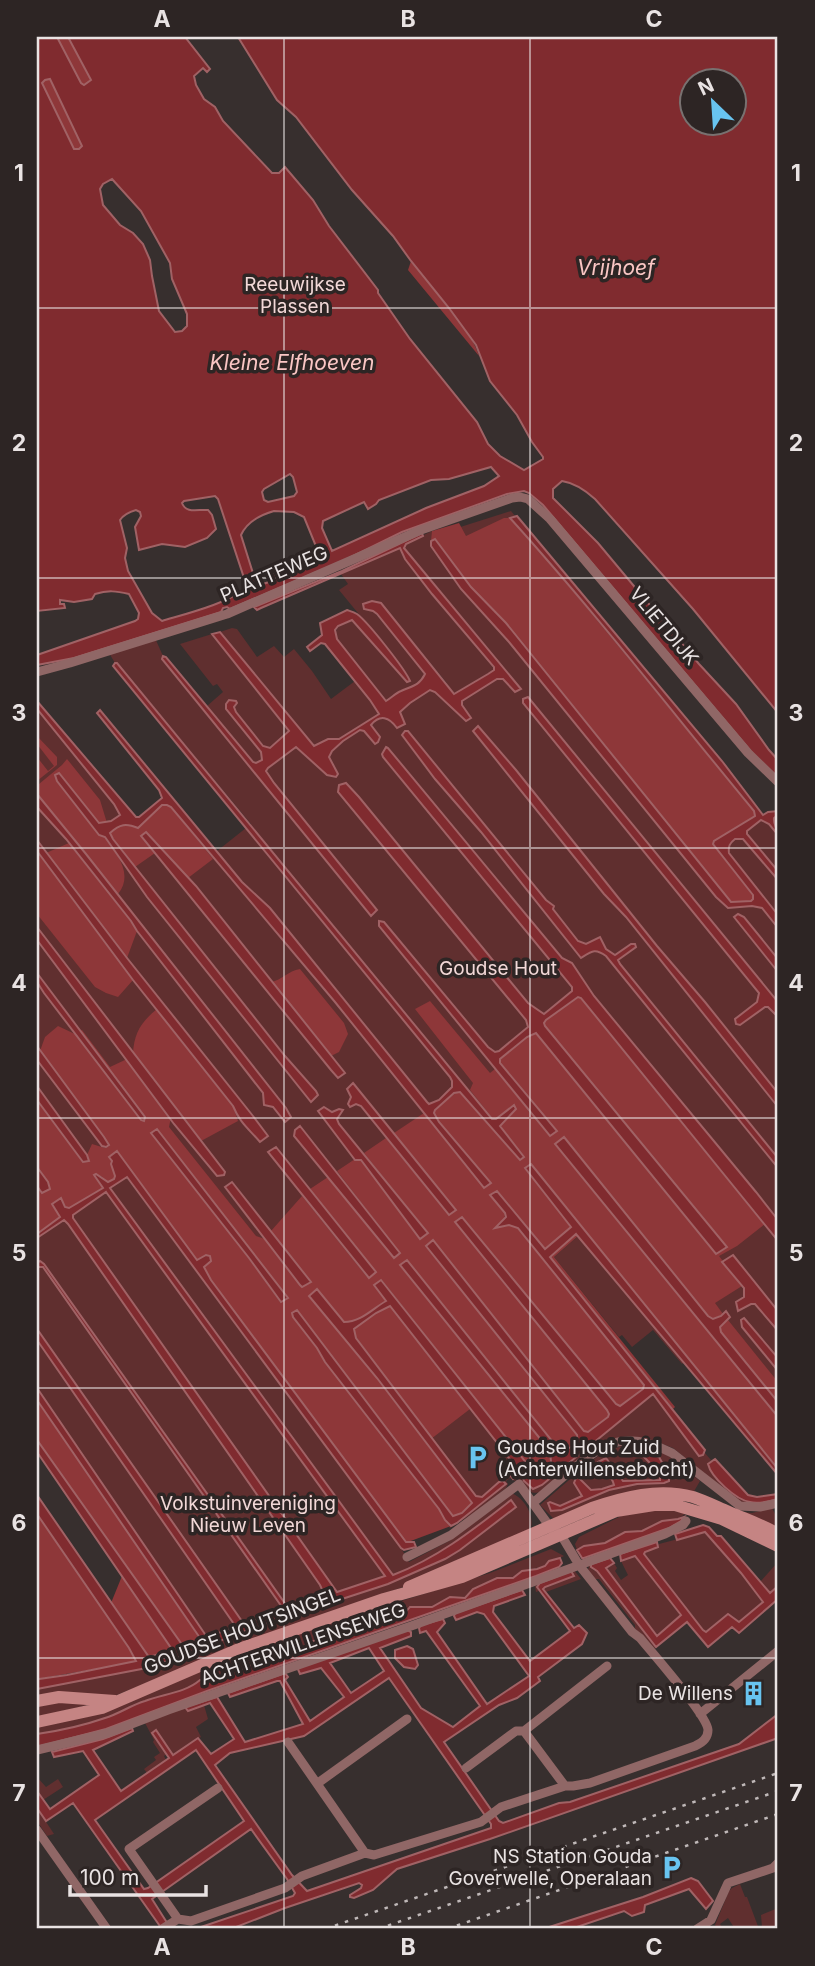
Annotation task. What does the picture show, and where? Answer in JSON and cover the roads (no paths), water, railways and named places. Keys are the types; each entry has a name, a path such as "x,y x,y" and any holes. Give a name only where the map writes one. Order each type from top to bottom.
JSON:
{"main road":[{"name":"GOUDSE HOUTSINGEL","path":"384,1599 618,1499 645,1494 694,1497 778,1534"},
{"name":"GOUDSE HOUTSINGEL","path":"37,1722 102,1708 239,1648 384,1599 461,1577 616,1511 654,1505 675,1505 722,1519 778,1546"},
{"name":"GOUDSE HOUTSINGEL","path":"37,1700 59,1696 115,1701"}],"street":[{"name":"PLATTEWEG","path":"37,671 227,614 421,530 504,500 520,497"},
{"name":"VLIETDIJK","path":"520,497 534,503 550,519 748,752 778,782"},
{"path":"533,1503 589,1458 614,1443 645,1442 672,1453 740,1506 760,1507 778,1503"},
{"path":"218,1788 129,1849 170,1924 191,1921 365,1853 374,1855 481,1822 501,1807 565,1786 590,1783 695,1746 707,1735 708,1728 700,1714 579,1565 561,1535 550,1527 519,1484 451,1535 407,1557"},
{"name":"ACHTERWILLENSEWEG","path":"37,1750 108,1733 665,1534 686,1521"},
{"path":"700,1714 778,1651"},
{"path":"466,1768 516,1731 524,1731 607,1666"},
{"path":"318,1783 407,1719"},
{"path":"524,1731 565,1786"},
{"path":"288,1742 365,1853"},
{"path":"37,1830 107,1929"},
{"path":"697,1929 711,1920 728,1883 778,1863"}],"water":[{"name":"Reeuwijkse Plassen","path":"37,37 57,37 84,85 91,80 68,37 185,37 210,69 207,72 203,68 194,76 204,99 215,107 223,121 272,173 279,173 285,167 313,200 410,339 477,422 488,444 500,456 524,470 543,457 517,415 490,381 476,345 393,236 352,190 296,117 277,100 238,37 778,37 778,713 693,609 595,499 580,487 562,481 553,489 553,498 598,543 736,704 778,760 778,778 759,761 543,505 524,491 507,494 402,532 345,560 230,609 223,608 221,612 74,658 37,665 37,655 135,621 139,613 129,594 108,591 95,594 92,599 74,602 60,600 60,604 64,604 65,608 37,611","holes":["50,79 82,146 79,149 74,149 42,83","112,179 141,211 170,263 172,279 187,314 187,326 182,331 175,332 159,311 150,260 143,244 133,233 120,225 103,205 100,189","491,467 499,476 484,486 426,508 332,551 322,528 323,521 364,502 368,509 379,500 431,480 449,479","290,474 297,492 294,496 268,502 264,500 264,489","215,496 218,499 246,588 218,603 162,621 152,613 128,571 125,558 127,548 120,520 131,512 140,512 141,516 135,527 139,550 162,544 185,547 207,538 216,529 208,510 186,509 182,503","274,511 294,512 304,517 320,556 307,567 279,581 275,574 270,575 272,581 257,586 241,535 250,523"]},
{"path":"517,516 722,761 763,815 778,811 774,820 778,835 769,824 761,820 747,831 747,834 778,871 778,880 743,839 735,839 730,845 729,853 778,915 778,928 762,908 728,908 716,897 509,642 461,589 431,546 431,541 435,539 471,587 506,623 731,902 751,901 753,895 713,844 755,816 754,811 603,626 510,518"},
{"path":"422,533 423,536 406,544 404,548 521,689 515,692 503,679 497,679 462,701 471,718 466,721 430,690 400,712 405,724 397,728 384,718 374,722 371,725 380,737 375,744 360,730 332,751 329,757 338,774 336,777 327,775 296,747 266,771 377,910 371,916 162,659 163,656 166,657 256,763 262,760 261,752 226,709 229,700 236,701 236,712 263,746 270,748 289,731 212,634 220,632 314,746 328,739 339,739 379,714 325,644 321,643 310,651 307,647 322,635 320,623 347,610 357,614 377,636 410,681 407,682 352,620 335,630 337,639 386,701 418,683 425,674 377,614 364,609 363,604 372,601 381,603 454,694 494,670 494,667 432,594 405,559 400,548 257,610 254,607 342,571"},
{"path":"115,663 492,1119 496,1119 514,1105 516,1109 500,1126 524,1157 520,1160 460,1092 454,1093 435,1110 439,1122 491,1183 484,1188 335,1002 171,807 162,805 138,828 123,825 110,833 285,1056 316,1091 318,1095 311,1102 147,897 105,837 99,835 57,781 55,775 59,773 99,823 111,821 120,815 37,709 37,701 136,817 162,798 159,790 97,713 100,710 242,882 270,908 427,1102 429,1104 439,1100 452,1087 450,1077 113,666"},
{"path":"528,697 778,1002 778,1017 765,1007 740,1025 736,1024 735,1019 757,1002 759,993 523,703 523,699"},
{"path":"478,726 778,1093 778,1107 473,731"},
{"path":"408,731 546,900 554,906 553,909 578,941 586,944 600,937 606,949 615,955 635,944 636,947 618,960 620,964 778,1158 778,1168 606,956 594,951 581,958 481,832 435,779 402,735"},
{"path":"386,747 562,958 572,963 594,996 756,1192 778,1220 778,1241 581,998 578,997 546,1020 545,1026 727,1247 716,1254 536,1033 500,1059 500,1063 557,1131 550,1136 379,926 379,921 384,922 495,1052 528,1027 526,1020 338,792 339,785 346,783 528,1003 544,1014 572,991 572,987 383,757"},
{"path":"37,794 286,1108 291,1117 285,1122 273,1107 264,1105 263,1093 131,921 37,807"},
{"path":"146,832 196,886 345,1073 338,1078 331,1070 141,836"},
{"path":"37,840 268,1136 260,1142 241,1121 233,1106 133,980 37,851"},
{"path":"738,914 744,917 778,959 778,972 734,917"},
{"path":"37,927 225,1172 224,1175 217,1176 174,1124 37,940"},
{"path":"37,973 145,1117 144,1121 44,993 37,982"},
{"path":"37,1046 109,1145 102,1146 37,1060"},
{"path":"353,1083 456,1210 449,1215 361,1106 356,1104 350,1107 348,1104 351,1097 347,1089"},
{"path":"37,1086 89,1161 83,1162 37,1100"},
{"path":"324,1107 332,1112 343,1110 337,1119 339,1124 428,1233 420,1239 361,1160 355,1160 318,1111"},
{"path":"300,1126 400,1253 394,1258 294,1136 295,1130"},
{"path":"157,1129 288,1298 281,1302 151,1133"},
{"path":"564,1137 708,1316 713,1319 726,1311 730,1317 720,1327 721,1332 778,1402 778,1417 555,1144"},
{"path":"276,1147 376,1272 369,1278 268,1152"},
{"path":"117,1151 197,1260 206,1255 210,1256 211,1261 204,1267 211,1280 406,1542 414,1542 416,1547 404,1550 401,1548 127,1177 110,1188 393,1575 440,1551 511,1500 516,1507 460,1550 388,1584 256,1627 152,1667 37,1689 37,1679 136,1661 37,1514 37,1495 149,1657 170,1651 171,1648 37,1452 37,1440 181,1643 183,1645 200,1638 37,1400 37,1388 207,1637 236,1627 37,1340 37,1329 244,1624 284,1610 43,1267 37,1267 40,1261 289,1609 325,1596 320,1585 68,1224 64,1220 37,1238 37,1234 60,1217 52,1204 61,1198 65,1207 69,1208 103,1188 94,1175 96,1174 108,1182 114,1179 109,1157","holes":["106,1192 385,1576 337,1592 73,1215"]},
{"path":"531,1164 778,1469 778,1475 576,1234 550,1257 705,1450 703,1455 699,1456 653,1394 542,1485 533,1489 518,1474 513,1479 510,1475 516,1467 390,1306 354,1329 356,1338 476,1496 482,1497 499,1482 506,1484 457,1523 451,1526 445,1520 325,1362 292,1313 297,1310 453,1516 462,1513 472,1503 377,1378 309,1296 317,1289 344,1322 361,1317 386,1301 374,1285 381,1280 532,1470 536,1473 545,1470 551,1462 550,1451 400,1265 407,1260 560,1451 563,1452 573,1445 577,1441 577,1435 426,1246 433,1240 584,1431 588,1432 608,1417 607,1410 455,1222 462,1217 616,1404 620,1406 643,1389 644,1385 518,1228 509,1225 495,1228 506,1217 490,1195 497,1191 545,1249 571,1227 525,1168"},
{"path":"37,1167 50,1189 42,1193 37,1186"},
{"path":"232,1182 311,1282 302,1287 300,1285 225,1187"},
{"path":"733,1255 778,1311 778,1331 755,1304 738,1311 736,1302 744,1297 744,1288 722,1262"},
{"path":"744,1318 778,1358 778,1371 742,1327 741,1320"},
{"path":"643,1453 659,1457 669,1475 669,1481 609,1490 562,1510 551,1511 550,1502 560,1506 582,1496 574,1483 576,1478 591,1490 614,1485 598,1462 606,1458 623,1481 660,1480 660,1473 643,1456"},
{"path":"715,1459 748,1495 757,1497 778,1494 778,1499 753,1503 731,1493 710,1469 708,1464"},
{"path":"684,1517 669,1528 584,1558 577,1550 584,1546 605,1543 625,1532 642,1531 662,1521"},
{"path":"703,1525 721,1536 770,1593 778,1586 778,1599 739,1633 732,1627 708,1647 687,1622 656,1647 591,1564 610,1558 614,1563 606,1568 657,1636 681,1615 635,1556 621,1561 620,1554 657,1542 658,1547 644,1554 703,1630 706,1632 728,1614 739,1622 763,1602 705,1532 677,1540 675,1534"},
{"path":"560,1558 562,1563 559,1567 536,1576 106,1729 37,1747 37,1734 71,1728 110,1716 188,1688 200,1680 212,1679 229,1668 240,1671 259,1660 296,1653 303,1650 307,1643 343,1634 363,1623 376,1625 389,1622 410,1607 432,1607 450,1597 465,1598 473,1589 497,1578 513,1578 522,1571 537,1569"},
{"path":"571,1571 574,1576 543,1589 574,1628 579,1625 587,1633 582,1644 538,1677 540,1681 517,1698 499,1705 444,1742 499,1821 503,1823 559,1803 570,1802 739,1744 778,1714 778,1738 397,1869 373,1890 354,1898 350,1895 361,1888 359,1883 231,1929 195,1929 293,1896 295,1893 251,1829 152,1899 171,1929 162,1929 73,1803 46,1821 37,1808 37,1791 50,1809 99,1775 83,1751 54,1757 52,1752 103,1739 132,1728 133,1731 93,1750 121,1791 169,1758 152,1733 156,1730 173,1755 198,1738 211,1754 234,1739 210,1703 188,1711 185,1707 217,1697 245,1742 303,1724 280,1681 230,1697 228,1693 285,1673 288,1677 285,1680 310,1721 344,1697 321,1668 300,1674 297,1667 407,1630 411,1632 411,1636 380,1648 421,1708 453,1727 480,1706 426,1631 420,1633 419,1628 421,1625 443,1619 445,1623 437,1632 487,1704 529,1676 484,1614 477,1612 456,1620 455,1613 522,1590 525,1595 494,1606 493,1612 530,1661 570,1631 537,1587 540,1583","holes":["369,1648 384,1671 351,1693 330,1663","389,1678 491,1824 491,1828 307,1891 292,1875 215,1765 230,1753 304,1736","196,1750 244,1821 144,1889 95,1820"]},
{"path":"407,1646 413,1649 418,1665 415,1669 404,1667 395,1658 395,1650"},
{"path":"691,1878 698,1881 713,1901 706,1909 689,1889 645,1905 644,1912 632,1916 624,1911 571,1929 543,1929 643,1897"}],"railway":[{"path":"325,1929 778,1773"},
{"path":"378,1929 778,1791"},
{"path":"447,1929 778,1814"}],"place":[{"name":"Goudse Hout Zuid (Achterwillensebocht)","path":"477,1458"},
{"name":"De Willens","path":"753,1693"},
{"name":"NS Station Gouda Goverwelle, Operalaan","path":"672,1867"}],"water label":[{"name":"Vrijhoef","path":"616,267"},
{"name":"Kleine Elfhoeven","path":"292,362"}],"park label":[{"name":"Goudse Hout","path":"498,968"},
{"name":"Volkstuinvereniging Nieuw Leven","path":"248,1514"}]}
